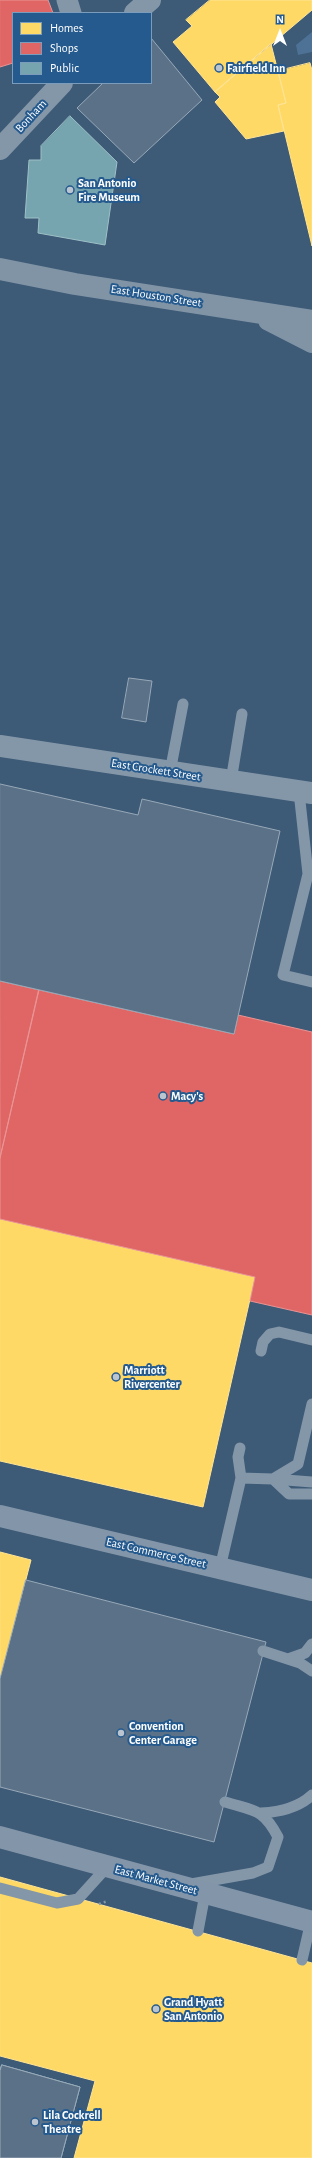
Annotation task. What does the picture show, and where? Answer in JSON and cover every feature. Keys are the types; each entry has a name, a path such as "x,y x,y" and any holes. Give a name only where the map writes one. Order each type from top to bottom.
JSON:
{"main road":[{"name":"East Houston Street","path":"0,269 75,284 312,321"},
{"path":"252,311 312,342"},
{"name":"East Commerce Street","path":"0,1516 312,1590"},
{"name":"East Market Street","path":"0,1838 205,1894 312,1920"}],"street":[{"path":"67,0 71,12"},
{"path":"136,12 150,0"},
{"name":"Bonham","path":"0,149 61,84"},
{"name":"East Crockett Street","path":"0,746 306,793"}],"lane":[{"path":"170,772 182,704"},
{"path":"231,781 242,714"},
{"path":"306,793 310,875 283,975 312,982"},
{"path":"261,1351 263,1342 270,1334 279,1332 312,1340"},
{"path":"273,1479 298,1464 312,1404"},
{"path":"220,1568 241,1478 238,1457 240,1448"},
{"path":"241,1478 312,1482"},
{"path":"273,1479 289,1494 312,1494"},
{"path":"288,1659 304,1654 312,1644"},
{"path":"264,1651 288,1659 312,1671"},
{"path":"225,1802 261,1813 277,1812 303,1803 312,1795"},
{"path":"179,1886 253,1873 268,1867 278,1837 272,1826 261,1813"},
{"path":"0,1888 57,1903 78,1899 107,1867"},
{"path":"198,1931 205,1894"},
{"path":"302,1960 312,1920"}],"path":[{"path":"99,1905 108,1900"}],"water":[{"path":"312,32 312,52 298,55 296,45"}],"building: Homes":[{"name":"Fairfield Inn","path":"210,0 312,0 312,10 215,92 173,42 192,26 186,20"},
{"path":"271,44 286,103 278,105 284,131 246,139 215,102 220,97 215,92"},
{"path":"310,63 312,70 312,246 278,105 286,103 278,71"},
{"name":"Marriott Rivercenter","path":"0,1219 255,1277 203,1507 0,1461"},
{"path":"0,1552 31,1560 0,1679"},
{"name":"Grand Hyatt San Antonio","path":"0,1877 312,1963 312,2158 74,2158 95,2081 0,2056"}],"building: Shops":[{"path":"0,0 48,0 53,12 12,12 12,63 0,67"},
{"path":"0,981 39,990 0,1158"},
{"name":"Macy's","path":"39,990 234,1034 238,1015 312,1032 312,1315 250,1301 255,1277 0,1219 0,1158"}],"building: Public":[{"name":"San Antonio Fire Museum","path":"70,116 117,162 105,245 38,233 39,218 25,218 29,160 41,160 41,146"},
{"name":"Lila Cockrell Theatre","path":"2,2065 80,2087 61,2158 0,2158 0,2071"}],"building: Other":[{"path":"152,39 202,100 134,163 77,108 102,84 152,84"},
{"path":"129,678 152,681 146,722 122,718"},
{"path":"0,784 138,815 142,799 280,831 234,1034 0,981"},
{"name":"Convention Center Garage","path":"26,1580 266,1642 214,1842 0,1787 0,1679"},
{"name":"Lila Cockrell Theatre","path":"2,2065 80,2087 61,2158 0,2158 0,2071"}],"place":[{"name":"Fairfield Inn","path":"219,68"},
{"name":"San Antonio Fire Museum","path":"70,190"},
{"name":"Macy's","path":"163,1096"},
{"name":"Marriott Rivercenter","path":"116,1377"},
{"name":"Convention Center Garage","path":"121,1733"},
{"name":"Grand Hyatt San Antonio","path":"156,2009"},
{"name":"Lila Cockrell Theatre","path":"35,2122"}]}
